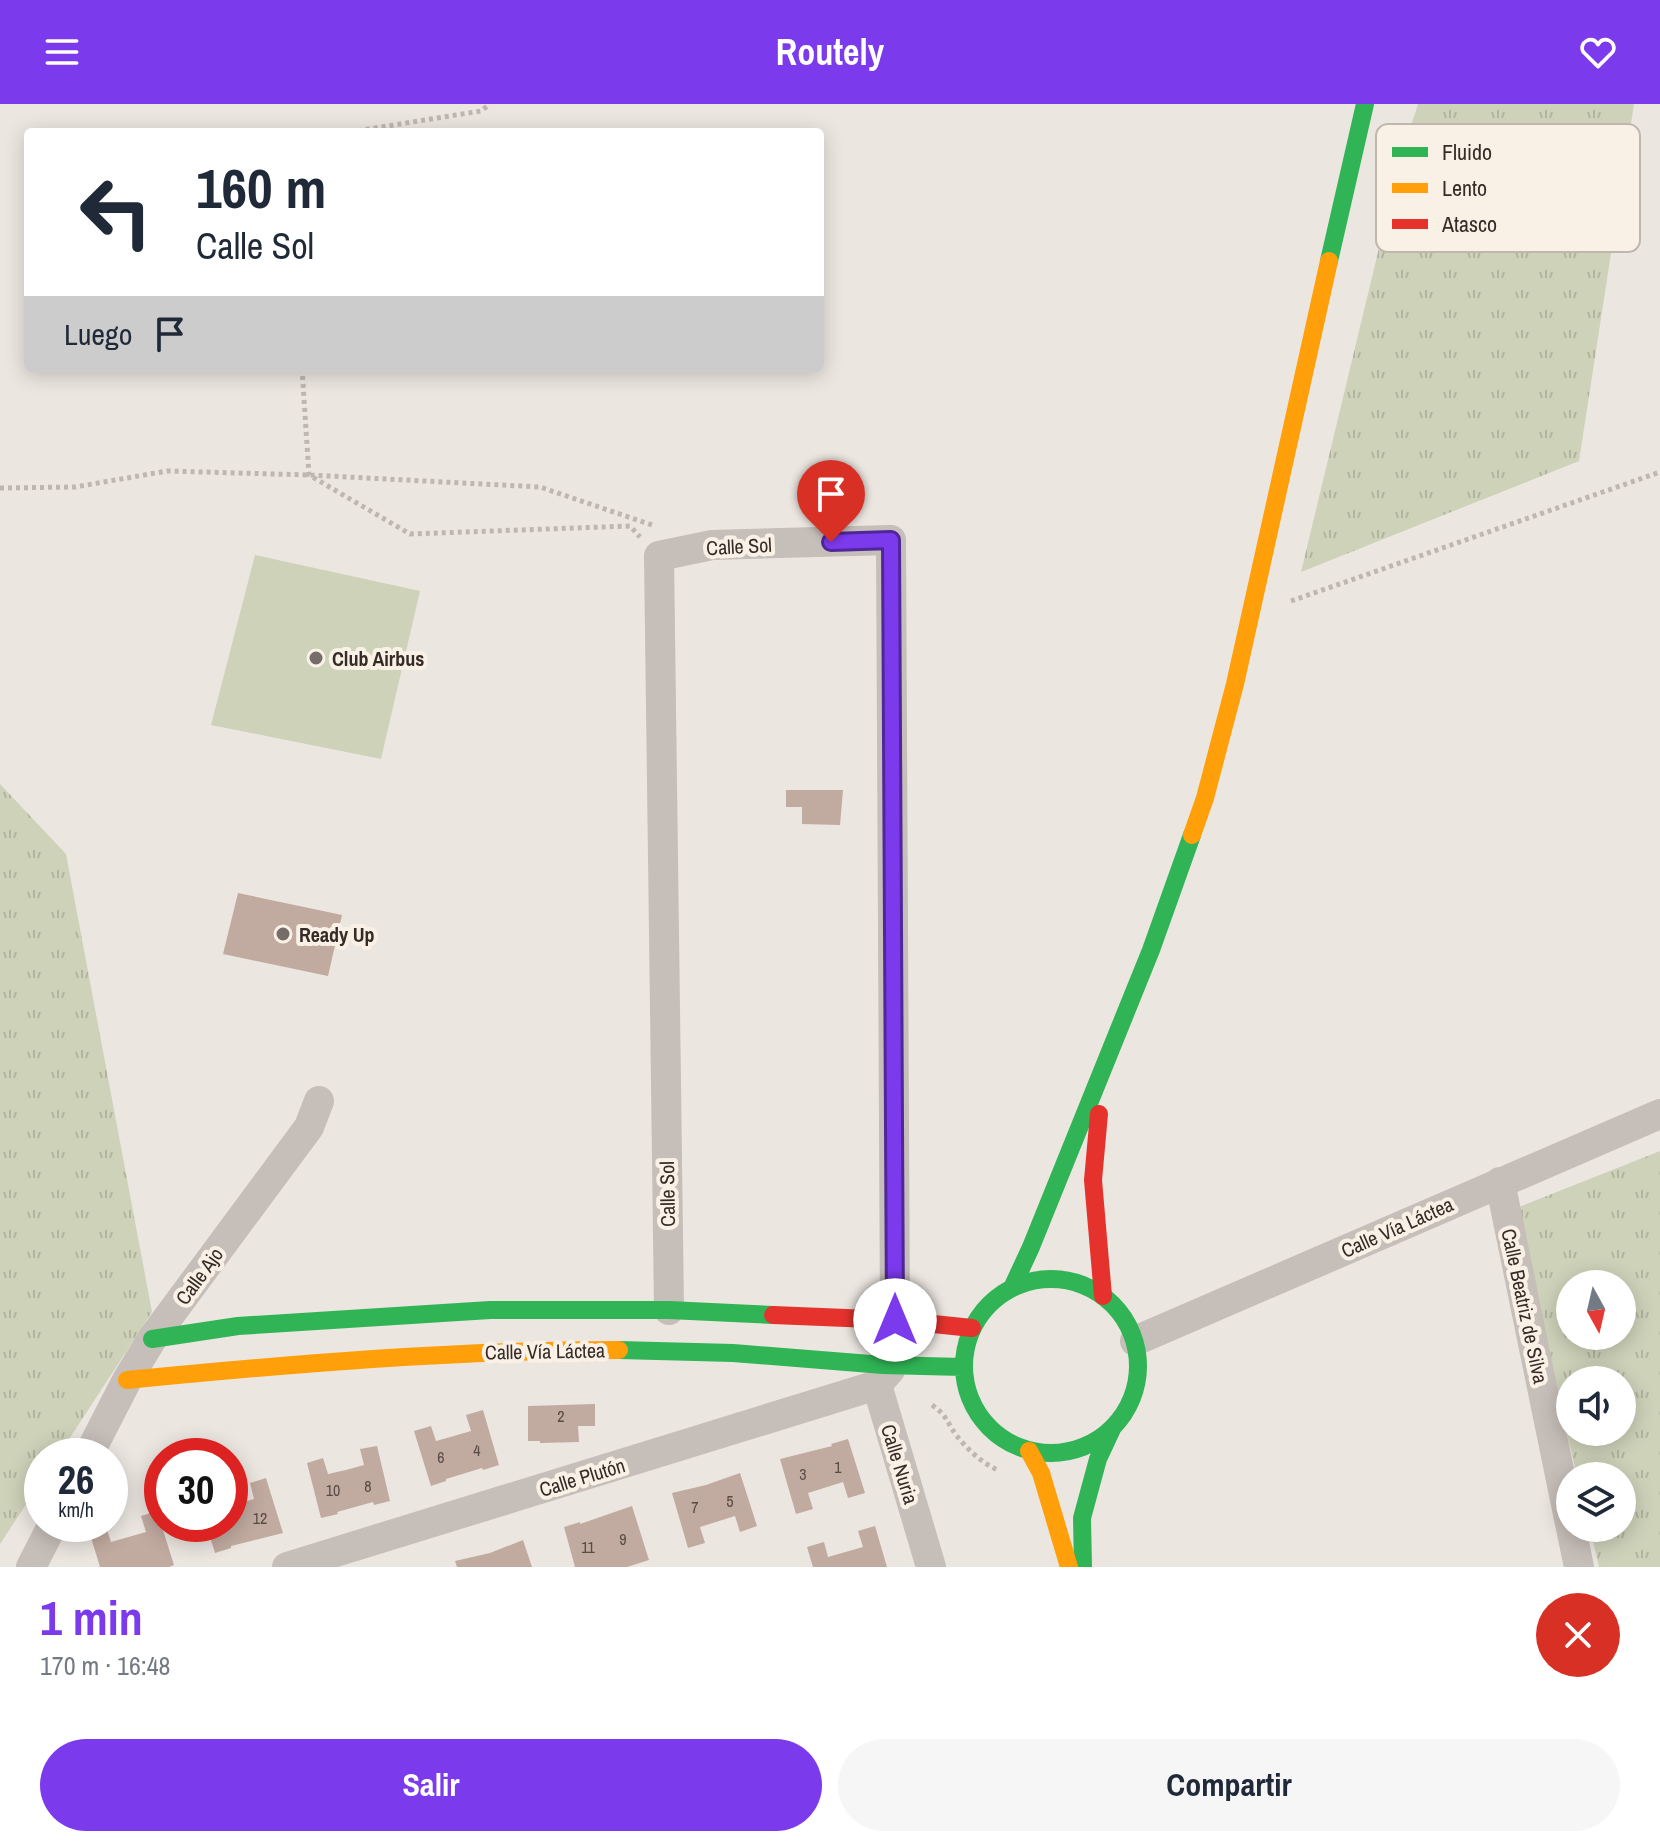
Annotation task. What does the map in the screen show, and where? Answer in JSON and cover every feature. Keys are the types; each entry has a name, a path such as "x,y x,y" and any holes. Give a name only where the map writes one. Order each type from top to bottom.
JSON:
{"main road":[{"path":"1012,1288 1151,950 1205,798 1235,684 1365,104"},
{"path":"1102,1071 1093,1180 1103,1296"},
{"path":"1083,1567 1082,1518 1098,1459 1112,1429 1130,1403 1138,1373 1135,1341 1123,1316 1103,1296 1073,1282 1042,1279 1012,1288 988,1304 972,1328 965,1347 963,1367 968,1396 982,1420 1003,1439 1029,1451 1073,1451 1112,1429"},
{"name":"Calle Vía Láctea","path":"152,1339 238,1326 490,1310 669,1310 895,1320 972,1328"},
{"name":"Calle Vía Láctea","path":"127,1380 241,1368 491,1350 731,1353 885,1375 927,1367 963,1367"},
{"path":"1029,1451 1041,1473 1069,1567"}],"street":[{"name":"Calle Sol","path":"669,1310 659,556 712,545 891,540 895,1320"},
{"name":"Calle Ajo","path":"97,1438 152,1339 309,1127 319,1101"},
{"name":"Calle Vía Láctea","path":"1135,1341 1660,1114"},
{"name":"Calle Beatriz de Silva","path":"1500,1182 1557,1462"},
{"name":"Calle Plutón","path":"287,1567 758,1423 885,1375"},
{"name":"Calle Nuria","path":"885,1375 931,1567"},
{"path":"31,1567 44,1542"},
{"name":"Calle Beatriz de Silva","path":"1574,1542 1579,1567"}],"path":[{"path":"375,128 481,111 490,104"},
{"path":"302,372 309,475"},
{"path":"0,488 75,487 167,471 540,487 712,545"},
{"path":"1250,615 1660,472"},
{"path":"309,475 410,534 630,526 659,556"},
{"path":"927,1367 926,1401 943,1412 958,1437 987,1466 1000,1470"}],"green space":[{"path":"1418,104 1634,104 1631,124 1412,124"},
{"path":"1378,252 1611,252 1579,461 1301,572"},
{"name":"Club Airbus","path":"255,555 420,591 381,759 211,725"},
{"path":"0,784 66,854 152,1312 70,1438 24,1438 24,1507 0,1544"},
{"path":"1660,1151 1660,1567 1599,1567 1593,1542 1636,1542 1636,1462 1574,1462 1570,1446 1636,1446 1636,1366 1556,1366 1556,1387 1514,1209"}],"building":[{"path":"786,790 843,790 840,825 802,824 802,807 786,807"},
{"name":"Ready Up","path":"238,893 342,915 328,976 223,954"},
{"path":"595,1404 595,1426 578,1426 579,1442 528,1441 528,1406"},
{"path":"483,1410 499,1465 431,1486 414,1431 431,1426 436,1441 471,1431 466,1415"},
{"path":"848,1439 865,1493 848,1498 843,1482 808,1493 813,1509 796,1514 780,1459"},
{"path":"377,1446 390,1501 374,1505 373,1502 321,1518 307,1463 323,1458 328,1474 346,1470 364,1465 360,1449"},
{"path":"740,1473 757,1526 740,1532 735,1516 700,1527 705,1543 688,1548 672,1493"},
{"path":"266,1478 283,1533 248,1542 248,1501 254,1499 250,1483"},
{"path":"632,1506 649,1560 627,1567 575,1567 564,1527"},
{"path":"875,1526 887,1567 813,1567 807,1547 824,1542 828,1557 863,1547 858,1531"},
{"path":"144,1533 144,1542 167,1542 174,1565 100,1567 92,1542 128,1542 128,1537"},
{"path":"523,1540 532,1567 457,1567 455,1561 490,1553"},
{"path":"212,1542 247,1542 231,1546 215,1553"}],"traffic: fast":[{"path":"1329,261 1365,104"},
{"path":"1012,1288 1151,950 1192,835"},
{"path":"1051,1279 1084,1286 1112,1305 1131,1333 1138,1366 1131,1399 1112,1427 1084,1446 1051,1453 1018,1446 990,1427 971,1399 964,1366 971,1333 990,1305 1018,1286 1051,1279"},
{"path":"152,1339 238,1326 490,1310 669,1310 773,1315"},
{"path":"619,1350 733,1353 883,1365 963,1367"},
{"path":"1083,1567 1082,1518 1098,1459 1112,1429"}],"traffic: slow":[{"path":"1192,835 1235,684 1329,261"},
{"path":"127,1380 373,1359 496,1352 619,1350"},
{"path":"1029,1451 1041,1473 1069,1567"}],"traffic: jam":[{"path":"1099,1114 1093,1180 1103,1296"},
{"path":"773,1315 895,1320 972,1328"}],"place":[{"name":"Club Airbus","path":"316,658"},
{"name":"Ready Up","path":"283,934"}],"route":[{"path":"831,542 891,540 895,1320"}]}
